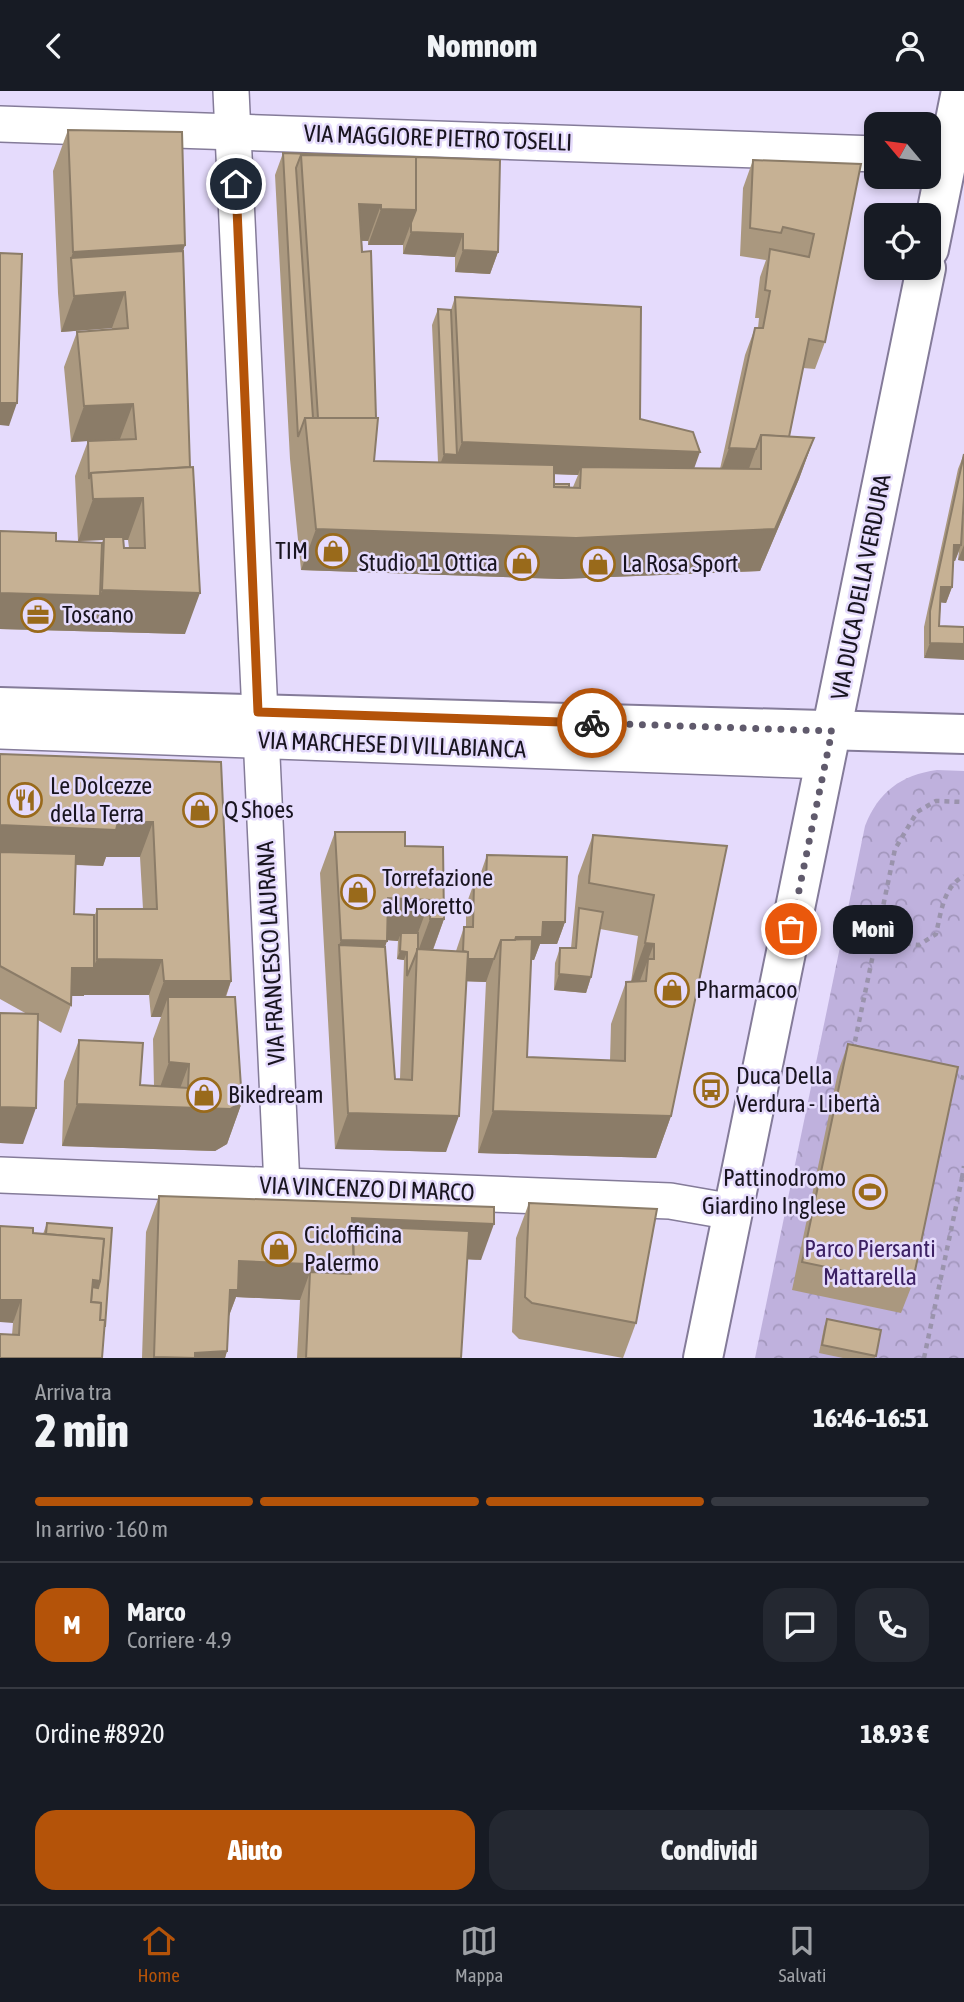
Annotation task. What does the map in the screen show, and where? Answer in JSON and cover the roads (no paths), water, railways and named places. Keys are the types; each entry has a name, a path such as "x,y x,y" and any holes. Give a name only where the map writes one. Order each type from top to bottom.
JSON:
{"street":[{"name":"VIA FRANCESCO LAURANA","path":"232,91 282,1186"},
{"path":"938,203 961,91"},
{"name":"VIA MAGGIORE PIETRO TOSELLI","path":"0,124 864,154"},
{"name":"VIA DUCA DELLA VERDURA","path":"703,1358 924,280"},
{"name":"VIA MARCHESE DI VILLABIANCA","path":"0,707 259,726 829,746 964,734"},
{"name":"VIA MARCHESE DI VILLABIANCA","path":"0,731 259,726"},
{"name":"VIA VINCENZO DI MARCO","path":"0,1175 670,1201 733,1212"}],"place":[{"name":"TIM","path":"333,551"},
{"name":"Studio 11 Ottica","path":"522,563"},
{"name":"La Rosa Sport","path":"598,564"},
{"name":"Toscano","path":"38,615"},
{"name":"Le Dolcezze della Terra","path":"25,800"},
{"name":"Q Shoes","path":"200,810"},
{"name":"Torrefazione al Moretto","path":"358,892"},
{"name":"Monì","path":"791,929"},
{"name":"Pharmacoo","path":"672,990"},
{"name":"Duca Della Verdura - Libertà","path":"711,1090"},
{"name":"Bikedream","path":"204,1095"},
{"name":"Pattinodromo Giardino Inglese","path":"870,1192"},
{"name":"Ciclofficina Palermo","path":"279,1249"}],"park label":[{"name":"Parco Piersanti Mattarella","path":"870,1263"}]}
